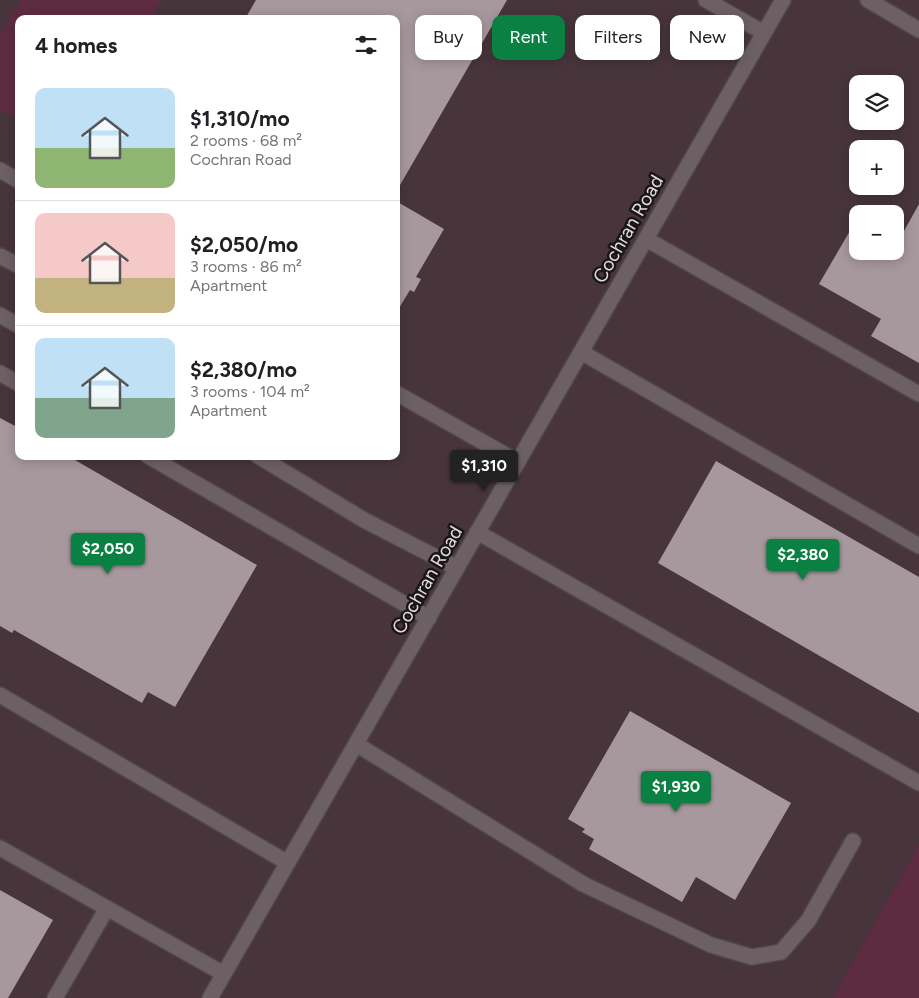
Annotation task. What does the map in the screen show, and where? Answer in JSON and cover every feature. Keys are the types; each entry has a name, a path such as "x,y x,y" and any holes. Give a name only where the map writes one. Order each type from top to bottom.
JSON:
{"street":[{"path":"706,0 764,33"},
{"name":"Cochran Road","path":"210,998 783,0"},
{"path":"868,0 919,30"},
{"path":"0,170 15,179"},
{"path":"646,239 919,394"},
{"path":"0,256 15,264"},
{"path":"0,315 15,324"},
{"path":"581,352 919,546"},
{"path":"0,373 15,382"},
{"path":"400,395 518,462"},
{"path":"155,460 429,618"},
{"path":"265,460 364,520 457,568"},
{"path":"478,532 919,783"},
{"path":"0,695 288,863"},
{"path":"356,744 582,884 711,944 752,957 781,952 808,921 853,841"},
{"path":"0,848 224,974"},
{"path":"55,998 106,908"}],"shaded area":[{"path":"0,0 919,0 919,845 832,998 0,998"},
{"path":"21,0 161,0 153,15 15,15 15,118 0,109 0,33"},
{"path":"919,845 919,998 832,998"}],"building":[{"path":"256,0 507,0 498,15 492,15 492,26 482,43 482,15 415,15 415,60 472,60 400,185 400,15 247,15"},
{"path":"400,203 444,229 416,277 421,279 414,292 410,290 400,306"},
{"path":"919,204 919,363 871,336 881,319 819,284 849,232 849,260 904,260 904,231"},
{"path":"0,418 15,426 15,460 75,460 257,565 175,707 148,692 142,703 14,630 12,633 0,626"},
{"path":"716,461 919,577 919,713 658,563"},
{"path":"630,711 791,803 735,900 696,877 682,902 589,849 594,839 582,832 585,829 568,819"},
{"path":"0,890 53,920 8,998 0,998"}]}
